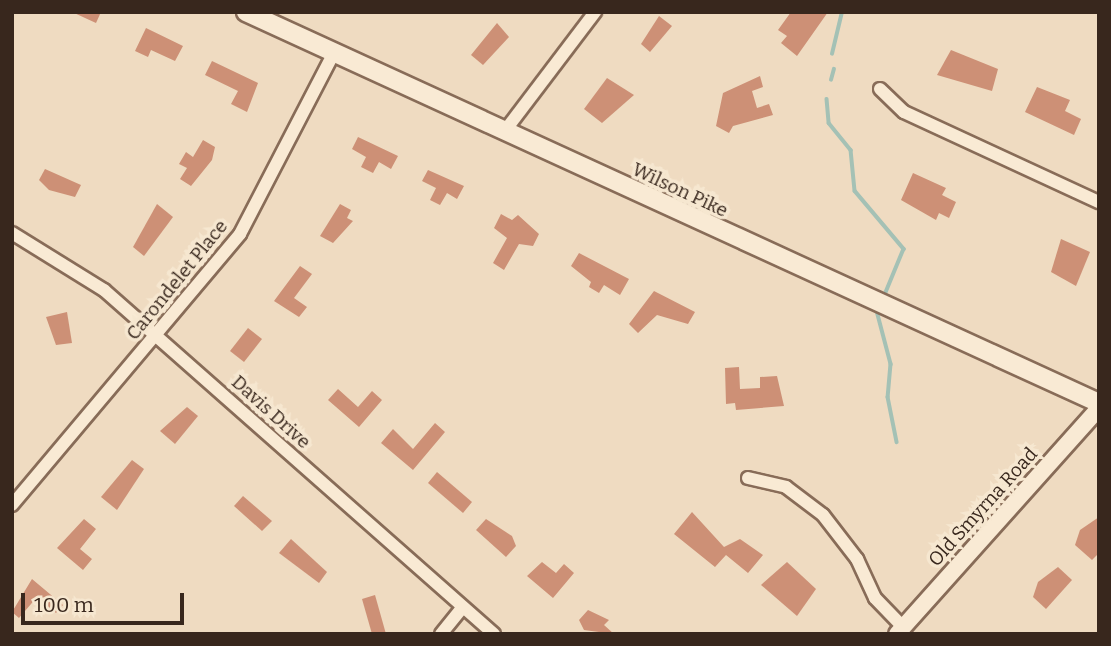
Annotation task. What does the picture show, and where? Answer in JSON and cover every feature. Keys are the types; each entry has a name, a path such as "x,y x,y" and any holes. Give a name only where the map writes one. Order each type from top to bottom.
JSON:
{"main road":[{"name":"Wilson Pike","path":"246,12 267,17 334,54 1099,405"}],"street":[{"path":"504,132 595,12"},
{"name":"Carondelet Place","path":"12,505 157,337 256,211 334,54"},
{"path":"880,89 904,112 1099,202"},
{"name":"Davis Drive","path":"12,233 76,268 494,634"},
{"name":"Old Smyrna Road","path":"900,630 1099,405"},
{"path":"748,478 786,487 823,515 857,559 875,598 900,630"},
{"path":"441,634 462,608"}],"building":[{"path":"72,12 101,12 96,23"},
{"path":"791,12 828,12 797,56 781,43 787,36 778,30"},
{"path":"659,16 672,26 650,52 641,44"},
{"path":"497,23 509,37 483,65 471,55"},
{"path":"146,28 183,46 175,61 151,50 148,57 135,51"},
{"path":"951,50 998,69 992,91 937,75"},
{"path":"212,61 258,83 247,112 231,104 238,91 205,75"},
{"path":"760,76 763,87 752,91 757,108 769,104 773,115 733,126 729,133 716,126 723,93"},
{"path":"607,78 634,95 602,123 584,109"},
{"path":"1037,87 1070,100 1065,111 1081,119 1074,135 1025,112"},
{"path":"358,137 398,156 391,169 379,162 373,173 361,167 366,157 352,149"},
{"path":"203,140 215,147 212,160 191,186 180,179 187,168 179,164 186,152 193,157"},
{"path":"45,169 81,185 75,197 49,190 39,180"},
{"path":"428,170 464,186 457,199 447,193 440,205 430,200 436,188 422,181"},
{"path":"913,173 946,188 942,195 956,202 949,218 939,213 936,220 901,200"},
{"path":"157,204 173,217 144,256 133,247"},
{"path":"340,204 351,210 347,218 353,221 333,243 320,236"},
{"path":"501,214 512,220 518,215 539,234 533,246 519,244 504,270 493,263 507,238 494,228"},
{"path":"1061,239 1090,252 1076,286 1051,272"},
{"path":"579,253 629,279 620,295 604,285 599,293 589,287 591,282 571,266"},
{"path":"300,266 312,274 294,298 307,307 299,317 274,301"},
{"path":"654,291 695,312 688,324 657,315 638,333 629,324"},
{"path":"67,312 72,343 56,345 46,317"},
{"path":"248,328 262,339 244,362 230,351"},
{"path":"739,367 740,389 760,388 760,377 777,376 784,406 736,410 735,403 726,404 725,368"},
{"path":"338,389 358,407 372,391 382,400 359,427 328,400"},
{"path":"187,407 198,416 175,444 160,431"},
{"path":"435,423 445,432 413,470 381,443 393,429 413,449"},
{"path":"132,460 144,469 117,510 101,497"},
{"path":"437,472 472,502 463,513 428,483"},
{"path":"243,496 272,521 262,531 234,506"},
{"path":"692,512 724,547 740,539 763,555 748,573 726,555 715,567 674,534"},
{"path":"1099,517 1099,553 1092,560 1075,545 1080,530"},
{"path":"84,519 96,529 80,549 92,559 83,570 57,548"},
{"path":"486,519 512,536 516,546 506,557 476,530"},
{"path":"291,539 327,572 319,583 279,553"},
{"path":"542,562 556,573 564,564 574,573 553,598 527,576"},
{"path":"787,562 816,589 797,616 761,585"},
{"path":"1058,567 1072,580 1046,609 1033,597 1038,582"},
{"path":"32,579 63,605 56,613 37,597 19,618 12,612"},
{"path":"375,595 386,634 372,634 362,599"},
{"path":"588,610 609,620 604,625 614,634 584,630 579,620"}],"waterway":[{"path":"832,54 842,12"},
{"path":"831,80 834,69"},
{"path":"827,99 829,123 851,150 855,191 904,249 885,295"},
{"path":"877,311 891,364 888,397 897,442"}]}
